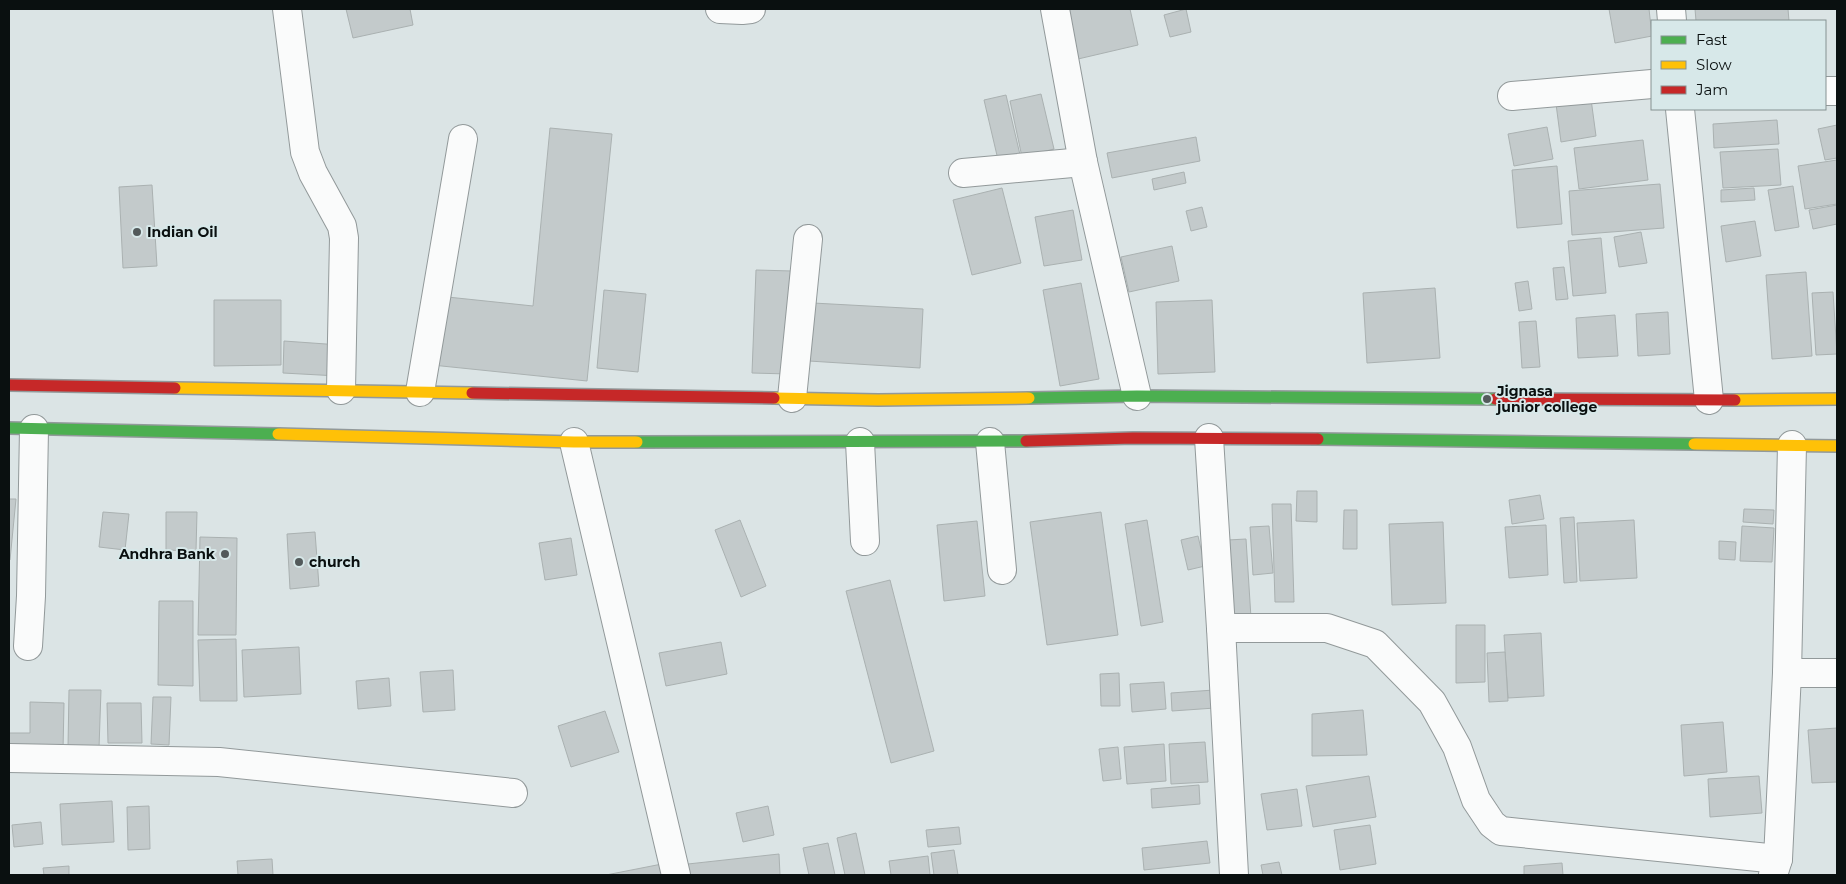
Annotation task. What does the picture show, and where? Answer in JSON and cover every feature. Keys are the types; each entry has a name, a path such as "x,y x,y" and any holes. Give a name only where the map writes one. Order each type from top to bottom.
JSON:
{"highway":[{"path":"9,385 888,400 1137,396 1487,403 1837,399"},
{"path":"21,428 574,442 990,442 1133,438 1485,437 1837,446"}],"street":[{"path":"287,9 305,152 313,173 342,226 344,238 341,390"},
{"path":"720,9 751,9"},
{"path":"1055,9 1083,162 1137,396"},
{"path":"1512,96 1651,84"},
{"path":"1680,110 1709,400"},
{"path":"420,392 463,139"},
{"path":"963,173 1083,162"},
{"path":"792,398 808,238"},
{"path":"21,428 31,596 28,646"},
{"path":"1209,438 1222,628 1234,875"},
{"path":"574,442 676,875"},
{"path":"860,442 865,541"},
{"path":"990,442 1002,570"},
{"path":"1222,628 1327,628 1375,644 1432,702 1457,747 1476,800 1492,824 1501,831 1776,867 1787,673 1792,445"},
{"path":"1787,673 1837,673"},
{"path":"9,758 219,762 513,793"}],"building":[{"path":"346,9 410,9 413,25 353,38"},
{"path":"1066,9 1130,9 1138,45 1078,59"},
{"path":"1186,9 1191,32 1170,37 1164,15"},
{"path":"1609,9 1649,9 1651,36 1615,43"},
{"path":"1695,9 1788,9 1789,20 1696,20"},
{"path":"1041,94 1054,149 1022,157 1010,101"},
{"path":"1006,95 1021,159 999,164 984,100"},
{"path":"1591,99 1596,136 1561,142 1556,104"},
{"path":"1777,120 1779,144 1714,148 1713,124"},
{"path":"1837,125 1837,158 1825,160 1818,129"},
{"path":"1547,127 1553,159 1514,166 1508,134"},
{"path":"550,128 612,134 587,381 432,365 438,296 533,306"},
{"path":"1196,137 1200,161 1112,178 1107,153"},
{"path":"1643,140 1648,180 1579,189 1574,148"},
{"path":"1778,149 1781,185 1723,188 1720,152"},
{"path":"1837,160 1837,204 1805,209 1798,166"},
{"path":"1557,166 1562,224 1517,228 1512,170"},
{"path":"1184,172 1186,183 1154,190 1152,179"},
{"path":"1660,184 1664,228 1572,235 1569,191"},
{"path":"152,185 157,266 123,268 119,187"},
{"path":"1793,186 1799,227 1775,231 1768,190"},
{"path":"1002,188 1021,263 972,275 953,200"},
{"path":"1754,188 1755,200 1721,202 1721,190"},
{"path":"1837,205 1837,224 1813,229 1809,210"},
{"path":"1202,207 1207,227 1191,231 1186,211"},
{"path":"1073,210 1082,260 1044,266 1035,217"},
{"path":"1755,221 1761,256 1726,262 1721,226"},
{"path":"1641,232 1647,263 1619,267 1614,237"},
{"path":"1601,238 1606,293 1573,296 1568,241"},
{"path":"1172,246 1179,281 1129,292 1121,257"},
{"path":"1564,267 1568,299 1556,300 1553,268"},
{"path":"756,270 792,271 788,374 752,373"},
{"path":"1806,272 1812,356 1772,359 1766,275"},
{"path":"1528,281 1532,309 1519,311 1515,283"},
{"path":"1081,283 1099,379 1060,386 1043,290"},
{"path":"1435,288 1440,358 1367,363 1363,293"},
{"path":"604,290 646,294 638,372 597,368"},
{"path":"1833,292 1837,354 1816,355 1812,293"},
{"path":"214,300 281,300 281,365 214,366"},
{"path":"1212,300 1215,372 1158,374 1156,302"},
{"path":"813,303 923,309 920,368 809,361"},
{"path":"1668,312 1670,354 1638,356 1636,314"},
{"path":"1615,315 1618,356 1578,358 1576,318"},
{"path":"1536,321 1540,367 1522,368 1519,322"},
{"path":"284,341 340,345 338,376 283,373"},
{"path":"1297,491 1317,491 1317,522 1296,521"},
{"path":"1540,495 1544,519 1512,524 1509,500"},
{"path":"9,499 16,499 10,560 9,560"},
{"path":"1272,504 1291,504 1294,602 1275,602"},
{"path":"1744,509 1774,510 1773,524 1743,522"},
{"path":"1344,510 1357,510 1357,549 1343,549"},
{"path":"103,512 129,514 125,550 99,547"},
{"path":"166,512 197,512 196,551 166,550"},
{"path":"1101,512 1118,635 1047,645 1030,522"},
{"path":"1574,517 1577,582 1564,583 1560,518"},
{"path":"740,520 766,586 741,597 715,530"},
{"path":"1147,520 1163,622 1141,626 1125,524"},
{"path":"1634,520 1637,578 1580,581 1577,523"},
{"path":"977,521 985,596 944,601 937,525"},
{"path":"1443,522 1446,603 1392,605 1389,524"},
{"path":"1546,525 1548,575 1509,578 1505,527"},
{"path":"1269,526 1273,573 1253,575 1250,527"},
{"path":"1742,526 1774,528 1772,562 1740,561"},
{"path":"315,532 319,586 290,589 287,534"},
{"path":"1198,536 1205,566 1188,570 1181,540"},
{"path":"200,537 237,538 236,635 198,635"},
{"path":"571,538 577,575 545,580 539,543"},
{"path":"1246,539 1251,618 1233,619 1228,540"},
{"path":"1719,541 1736,542 1735,560 1719,559"},
{"path":"890,580 934,751 891,763 846,591"},
{"path":"159,601 193,601 193,686 158,685"},
{"path":"1456,625 1485,625 1485,682 1456,683"},
{"path":"1541,633 1544,696 1508,698 1504,635"},
{"path":"236,639 237,701 200,701 198,640"},
{"path":"721,642 727,674 666,686 659,653"},
{"path":"299,647 301,694 244,697 242,650"},
{"path":"1505,652 1508,701 1489,702 1487,653"},
{"path":"453,670 455,710 423,712 420,672"},
{"path":"1119,673 1120,706 1101,706 1100,674"},
{"path":"389,678 391,706 358,709 356,681"},
{"path":"1164,682 1166,709 1132,712 1130,684"},
{"path":"69,690 101,690 99,748 68,747"},
{"path":"1214,690 1215,708 1172,711 1171,693"},
{"path":"153,697 171,697 169,745 151,744"},
{"path":"30,702 64,703 63,751 9,750 9,733 30,733"},
{"path":"107,703 141,703 142,743 108,743"},
{"path":"1363,710 1367,755 1312,756 1312,714"},
{"path":"605,711 619,752 571,767 558,726"},
{"path":"1723,722 1727,772 1684,776 1681,725"},
{"path":"1837,728 1837,782 1812,783 1808,730"},
{"path":"1205,742 1208,782 1171,784 1169,744"},
{"path":"1164,744 1166,781 1127,784 1124,747"},
{"path":"1118,747 1121,779 1103,781 1099,749"},
{"path":"1369,776 1376,817 1313,827 1306,786"},
{"path":"1759,776 1762,813 1710,817 1708,779"},
{"path":"1199,785 1200,804 1152,808 1151,789"},
{"path":"1297,789 1302,826 1267,830 1261,794"},
{"path":"112,801 114,842 62,845 60,804"},
{"path":"149,806 150,849 128,850 127,807"},
{"path":"768,806 774,835 743,842 736,813"},
{"path":"41,822 43,844 14,847 12,825"},
{"path":"1370,825 1376,864 1340,870 1334,830"},
{"path":"959,827 961,844 928,847 926,830"},
{"path":"856,833 865,875 845,875 837,838"},
{"path":"1207,841 1210,863 1144,870 1142,848"},
{"path":"828,843 835,875 809,875 803,848"},
{"path":"954,850 958,875 934,875 931,853"},
{"path":"779,854 780,875 689,875 688,864"},
{"path":"928,856 930,875 891,875 889,861"},
{"path":"272,859 273,875 238,875 237,861"},
{"path":"1279,862 1282,875 1263,875 1261,865"},
{"path":"667,863 669,875 606,875"},
{"path":"1562,863 1563,875 1524,875 1524,866"},
{"path":"69,866 69,875 44,875 43,868"}],"traffic: fast":[{"path":"1029,398 1137,396 1495,399"},
{"path":"9,428 278,434"},
{"path":"1318,439 1694,444"},
{"path":"637,442 1026,441"}],"traffic: slow":[{"path":"175,388 472,393"},
{"path":"774,398 878,400 1029,398"},
{"path":"1735,400 1837,399"},
{"path":"278,434 637,442"},
{"path":"1694,444 1837,446"}],"traffic: jam":[{"path":"9,385 175,388"},
{"path":"472,393 774,398"},
{"path":"1495,399 1735,400"},
{"path":"1026,441 1133,438 1318,439"}],"place":[{"name":"Indian Oil","path":"137,232"},
{"name":"Jignasa junior college","path":"1487,399"},
{"name":"Andhra Bank","path":"225,554"},
{"name":"church","path":"299,562"}]}
